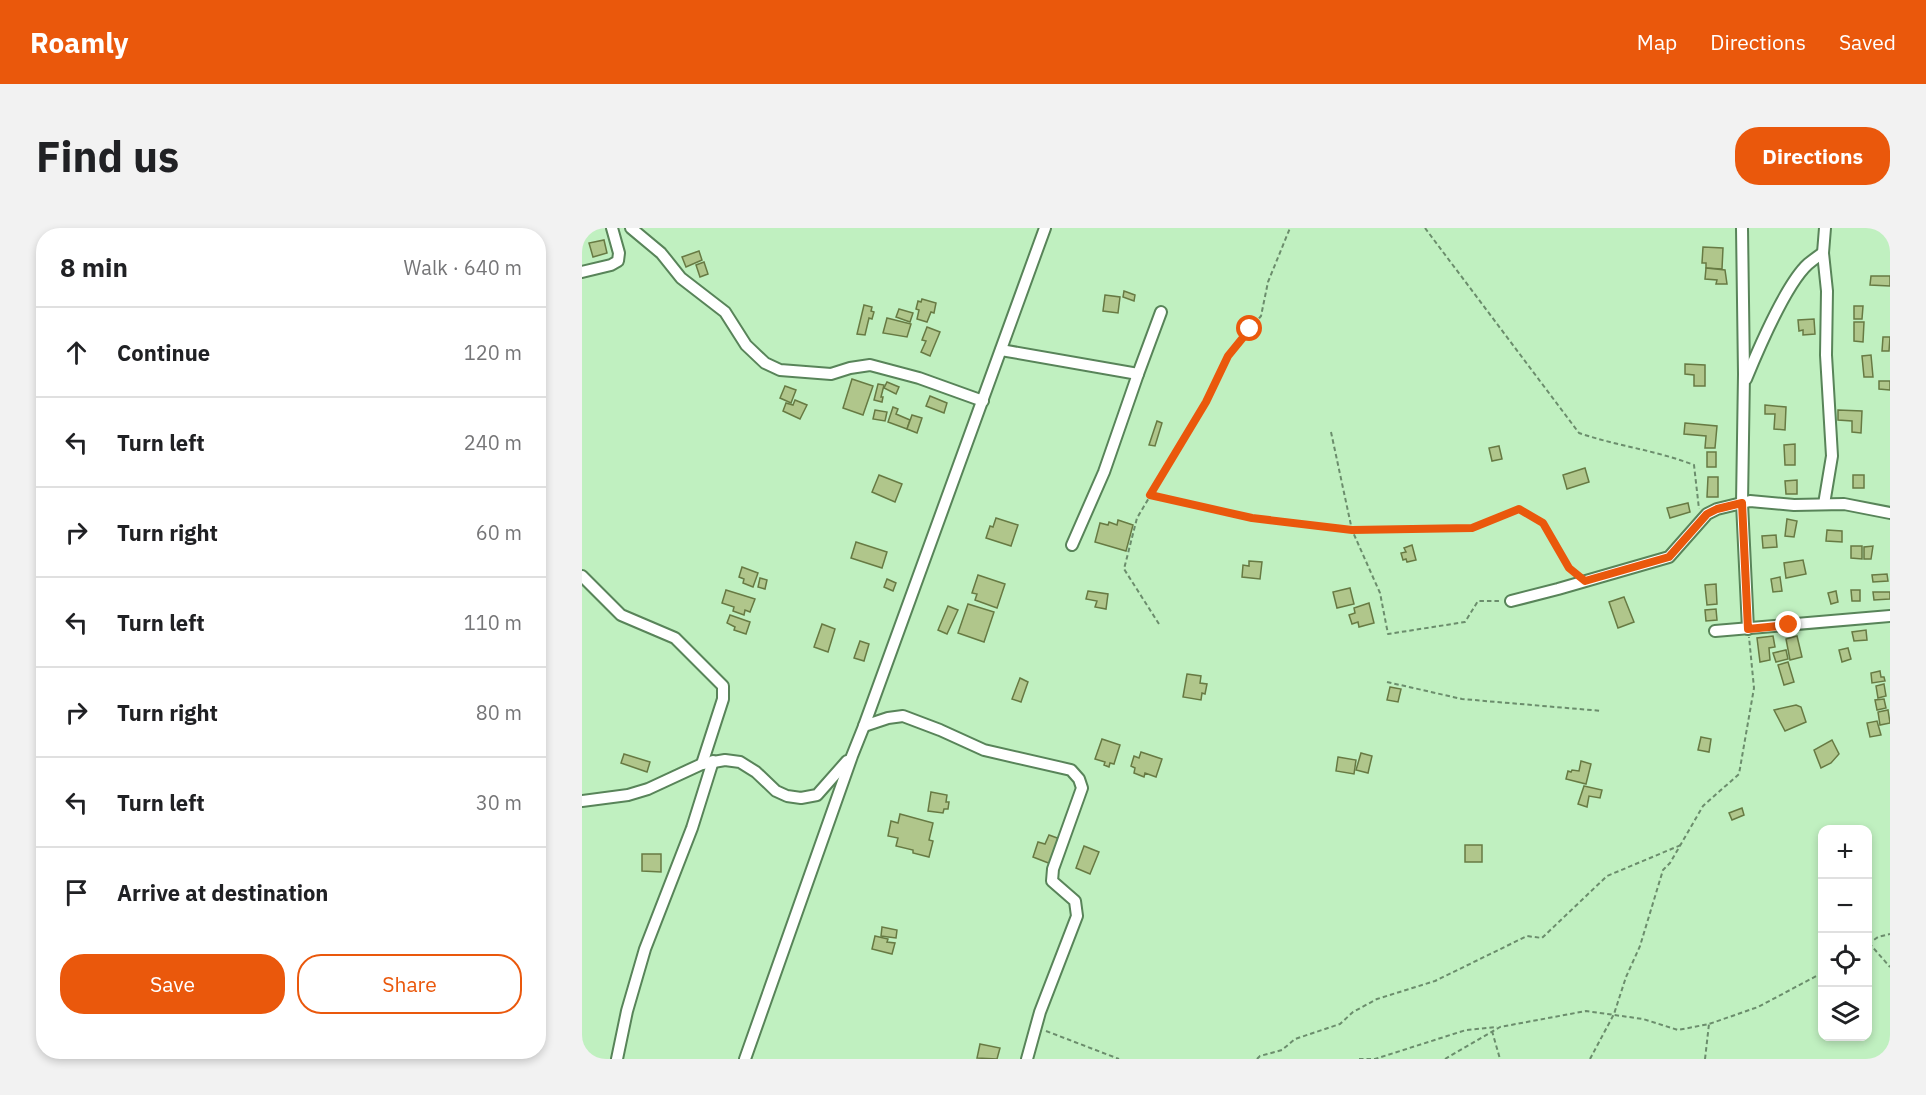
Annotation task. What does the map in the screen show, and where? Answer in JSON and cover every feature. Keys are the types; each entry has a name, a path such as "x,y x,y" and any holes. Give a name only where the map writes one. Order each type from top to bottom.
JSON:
{"street":[{"path":"582,272 618,261 619,253 612,228"},
{"path":"631,228 661,253 681,278 726,312 746,345 765,363 780,370 831,374 870,364 919,378 983,401"},
{"path":"745,1059 852,756 1045,228"},
{"path":"1742,228 1744,384 1742,503 1748,629"},
{"path":"1824,504 1832,456 1826,355 1827,291 1823,253 1826,228"},
{"path":"1744,384 1760,345 1791,287 1807,264 1823,253"},
{"path":"1072,545 1104,472 1161,312"},
{"path":"1001,350 1138,374"},
{"path":"1511,600 1669,557 1707,514 1717,509 1750,501 1794,505 1844,504 1890,513"},
{"path":"582,576 621,615 675,638 723,686 723,699 692,828 645,950 627,1011 617,1059"},
{"path":"1714,632 1890,616"},
{"path":"864,726 903,716 984,750 1071,770 1079,779 1082,788 1053,869 1052,881 1075,901 1077,916 1040,1012 1028,1059"},
{"path":"582,801 628,795 648,789 707,763 740,762 756,772 776,791 787,796 801,798 817,795 852,756"}],"path":[{"path":"1158,624 1124,569 1137,518 1206,402 1228,356 1261,316 1268,282 1290,228"},
{"path":"1425,228 1579,433 1665,454 1694,465 1700,523"},
{"path":"1331,432 1352,530 1380,593 1388,634 1466,622 1478,601 1511,600"},
{"path":"1150,495 1252,518 1352,530 1472,528 1519,509 1543,523 1569,568 1585,581"},
{"path":"1590,1059 1614,1014 1626,977 1640,946 1663,870 1703,807 1739,774 1754,688 1748,629"},
{"path":"1387,682 1462,699 1602,711"},
{"path":"1257,1059 1260,1056 1282,1050 1295,1040 1340,1024 1353,1012 1377,999 1436,981 1527,936 1542,938 1607,876 1681,845"},
{"path":"1872,941 1890,934"},
{"path":"1872,948 1890,967"},
{"path":"1359,1059 1375,1059 1466,1030 1500,1027 1586,1011 1614,1014 1678,1030 1709,1024 1758,1007 1818,975"},
{"path":"1705,1059 1709,1024"},
{"path":"1445,1059 1500,1027"},
{"path":"1037,1028 1119,1059"},
{"path":"1492,1031 1500,1059"}],"building":[{"path":"604,240 607,253 593,257 589,243"},
{"path":"1703,247 1723,248 1722,269 1706,268 1706,263 1702,263"},
{"path":"699,251 702,260 686,267 682,257"},
{"path":"704,262 708,274 700,277 696,265"},
{"path":"1706,268 1725,270 1727,284 1716,284 1717,280 1705,279"},
{"path":"1871,276 1890,276 1890,286 1870,285"},
{"path":"1124,291 1135,295 1134,301 1123,297"},
{"path":"1105,295 1120,297 1118,313 1103,311"},
{"path":"922,299 936,303 934,313 931,312 927,322 917,319 918,301 921,302"},
{"path":"864,305 872,307 871,311 874,312 872,319 869,318 865,335 857,334"},
{"path":"1854,306 1863,306 1862,319 1854,319"},
{"path":"899,309 913,313 910,322 896,317"},
{"path":"887,318 911,324 907,337 883,333"},
{"path":"1814,319 1815,334 1803,335 1803,330 1799,331 1798,320"},
{"path":"1854,322 1864,322 1863,342 1854,341"},
{"path":"927,327 940,332 930,356 921,352 926,341 922,340"},
{"path":"1883,337 1890,337 1889,351 1882,351"},
{"path":"1871,355 1873,377 1864,377 1862,356"},
{"path":"1685,364 1705,365 1705,386 1694,386 1694,375 1685,374"},
{"path":"852,379 873,386 863,415 843,408"},
{"path":"1879,381 1890,381 1890,390 1879,389"},
{"path":"887,382 899,387 896,394 884,388"},
{"path":"878,384 884,385 882,402 874,400"},
{"path":"785,386 796,390 791,403 780,398"},
{"path":"930,396 947,403 944,413 926,406"},
{"path":"795,400 807,405 800,419 783,411 786,403 793,405"},
{"path":"1765,405 1786,407 1785,430 1774,429 1775,414 1765,414"},
{"path":"893,407 898,409 896,414 910,420 907,429 888,422"},
{"path":"875,410 887,412 885,421 873,419"},
{"path":"1838,410 1862,411 1861,433 1852,432 1852,421 1838,420"},
{"path":"912,415 922,418 917,433 907,429"},
{"path":"1157,421 1162,423 1155,446 1149,445"},
{"path":"1685,423 1717,426 1715,448 1705,448 1706,436 1684,434"},
{"path":"1795,444 1795,465 1785,465 1784,445"},
{"path":"1499,446 1502,459 1492,461 1489,448"},
{"path":"1707,452 1716,452 1716,467 1707,467"},
{"path":"1585,468 1589,482 1567,489 1563,475"},
{"path":"879,475 902,484 895,502 872,492"},
{"path":"1853,475 1864,475 1864,488 1853,488"},
{"path":"1708,477 1718,477 1718,497 1707,497"},
{"path":"1797,480 1797,494 1786,494 1785,481"},
{"path":"1688,503 1690,512 1670,518 1667,508"},
{"path":"996,518 1018,525 1011,546 986,538"},
{"path":"1787,519 1797,521 1794,537 1785,536"},
{"path":"1118,520 1133,525 1126,551 1095,542 1100,523 1108,525 1109,522 1117,525"},
{"path":"1827,530 1842,531 1842,542 1826,541"},
{"path":"1776,535 1777,547 1763,548 1762,536"},
{"path":"856,542 887,552 882,568 851,558"},
{"path":"1412,545 1416,560 1407,562 1406,559 1403,560 1401,553 1406,552 1404,548"},
{"path":"1851,546 1862,546 1862,559 1851,558"},
{"path":"1873,546 1871,559 1864,559 1864,547"},
{"path":"1803,560 1806,574 1786,578 1784,563"},
{"path":"1249,561 1262,562 1260,579 1242,577 1243,565 1249,566"},
{"path":"742,567 758,573 753,587 743,583 744,579 739,577"},
{"path":"1887,574 1888,581 1873,582 1872,575"},
{"path":"978,575 1005,584 997,608 975,600 977,594 972,593"},
{"path":"1780,577 1782,591 1773,592 1771,579"},
{"path":"760,578 767,580 765,589 758,587"},
{"path":"887,579 896,583 893,591 884,587"},
{"path":"1716,584 1717,604 1707,605 1705,585"},
{"path":"1350,588 1354,604 1337,608 1333,592"},
{"path":"726,590 755,599 750,612 745,610 744,615 733,611 734,607 722,603"},
{"path":"1851,590 1860,590 1860,601 1852,601"},
{"path":"1088,591 1108,594 1106,609 1095,607 1097,601 1086,599"},
{"path":"1836,591 1838,602 1831,604 1828,593"},
{"path":"1873,592 1890,592 1890,599 1874,600"},
{"path":"1624,597 1634,622 1618,628 1609,602"},
{"path":"1369,603 1374,623 1359,627 1358,622 1352,624 1349,615 1355,613 1354,608"},
{"path":"968,604 994,612 984,642 958,633"},
{"path":"948,606 958,610 947,634 938,630"},
{"path":"1716,609 1717,620 1706,621 1705,610"},
{"path":"730,615 750,622 746,634 734,630 735,627 727,623"},
{"path":"822,624 835,629 828,652 814,647"},
{"path":"1866,630 1867,640 1854,641 1852,632"},
{"path":"1773,636 1775,647 1769,648 1770,660 1760,662 1757,638"},
{"path":"1797,636 1802,657 1790,660 1786,639"},
{"path":"860,641 869,644 864,661 854,658"},
{"path":"1848,648 1851,659 1842,662 1839,650"},
{"path":"1786,650 1788,659 1776,662 1773,653"},
{"path":"1788,662 1794,682 1784,685 1778,665"},
{"path":"1880,671 1885,681 1872,683 1871,673"},
{"path":"1187,674 1201,676 1200,683 1207,684 1201,700 1183,697"},
{"path":"1020,678 1028,682 1021,702 1012,699"},
{"path":"1884,684 1886,696 1878,698 1876,686"},
{"path":"1390,687 1401,689 1398,702 1387,700"},
{"path":"1884,699 1886,708 1877,710 1875,700"},
{"path":"1796,705 1801,707 1806,722 1785,731 1774,710"},
{"path":"1888,710 1890,723 1880,725 1878,712"},
{"path":"1877,721 1881,735 1870,737 1867,723"},
{"path":"1701,737 1711,739 1709,752 1698,750"},
{"path":"1102,739 1120,745 1114,764 1110,763 1109,767 1104,765 1105,762 1095,759"},
{"path":"1832,740 1839,754 1831,763 1821,768 1814,750"},
{"path":"1141,752 1162,759 1156,777 1145,773 1144,777 1134,773 1135,768 1131,766 1134,756 1139,758"},
{"path":"1361,753 1372,756 1368,773 1356,770"},
{"path":"624,754 650,762 647,772 621,763"},
{"path":"1338,757 1356,760 1354,774 1336,771"},
{"path":"1581,761 1591,764 1586,784 1566,779 1568,771 1579,771"},
{"path":"1584,786 1602,790 1600,798 1589,796 1587,807 1578,804"},
{"path":"931,792 947,795 948,809 944,809 943,813 928,811"},
{"path":"1742,808 1744,815 1732,820 1729,813"},
{"path":"900,814 933,823 929,840 933,841 929,857 896,846 898,838 888,836 891,821 898,823"},
{"path":"1049,835 1060,839 1051,864 1033,857 1038,842 1045,844"},
{"path":"1465,845 1482,845 1482,862 1465,862"},
{"path":"1084,846 1099,852 1090,874 1076,868"},
{"path":"642,854 661,854 661,872 642,871"},
{"path":"882,927 897,930 896,938 881,936"},
{"path":"875,936 895,943 892,954 872,949"},
{"path":"980,1044 1000,1048 997,1059 977,1058"}],"route":[{"path":"1250,329 1228,356 1206,402 1150,495 1252,518 1352,530 1472,528 1519,509 1543,523 1569,568 1585,581 1669,557 1707,514 1742,503 1748,629 1789,625"}]}
